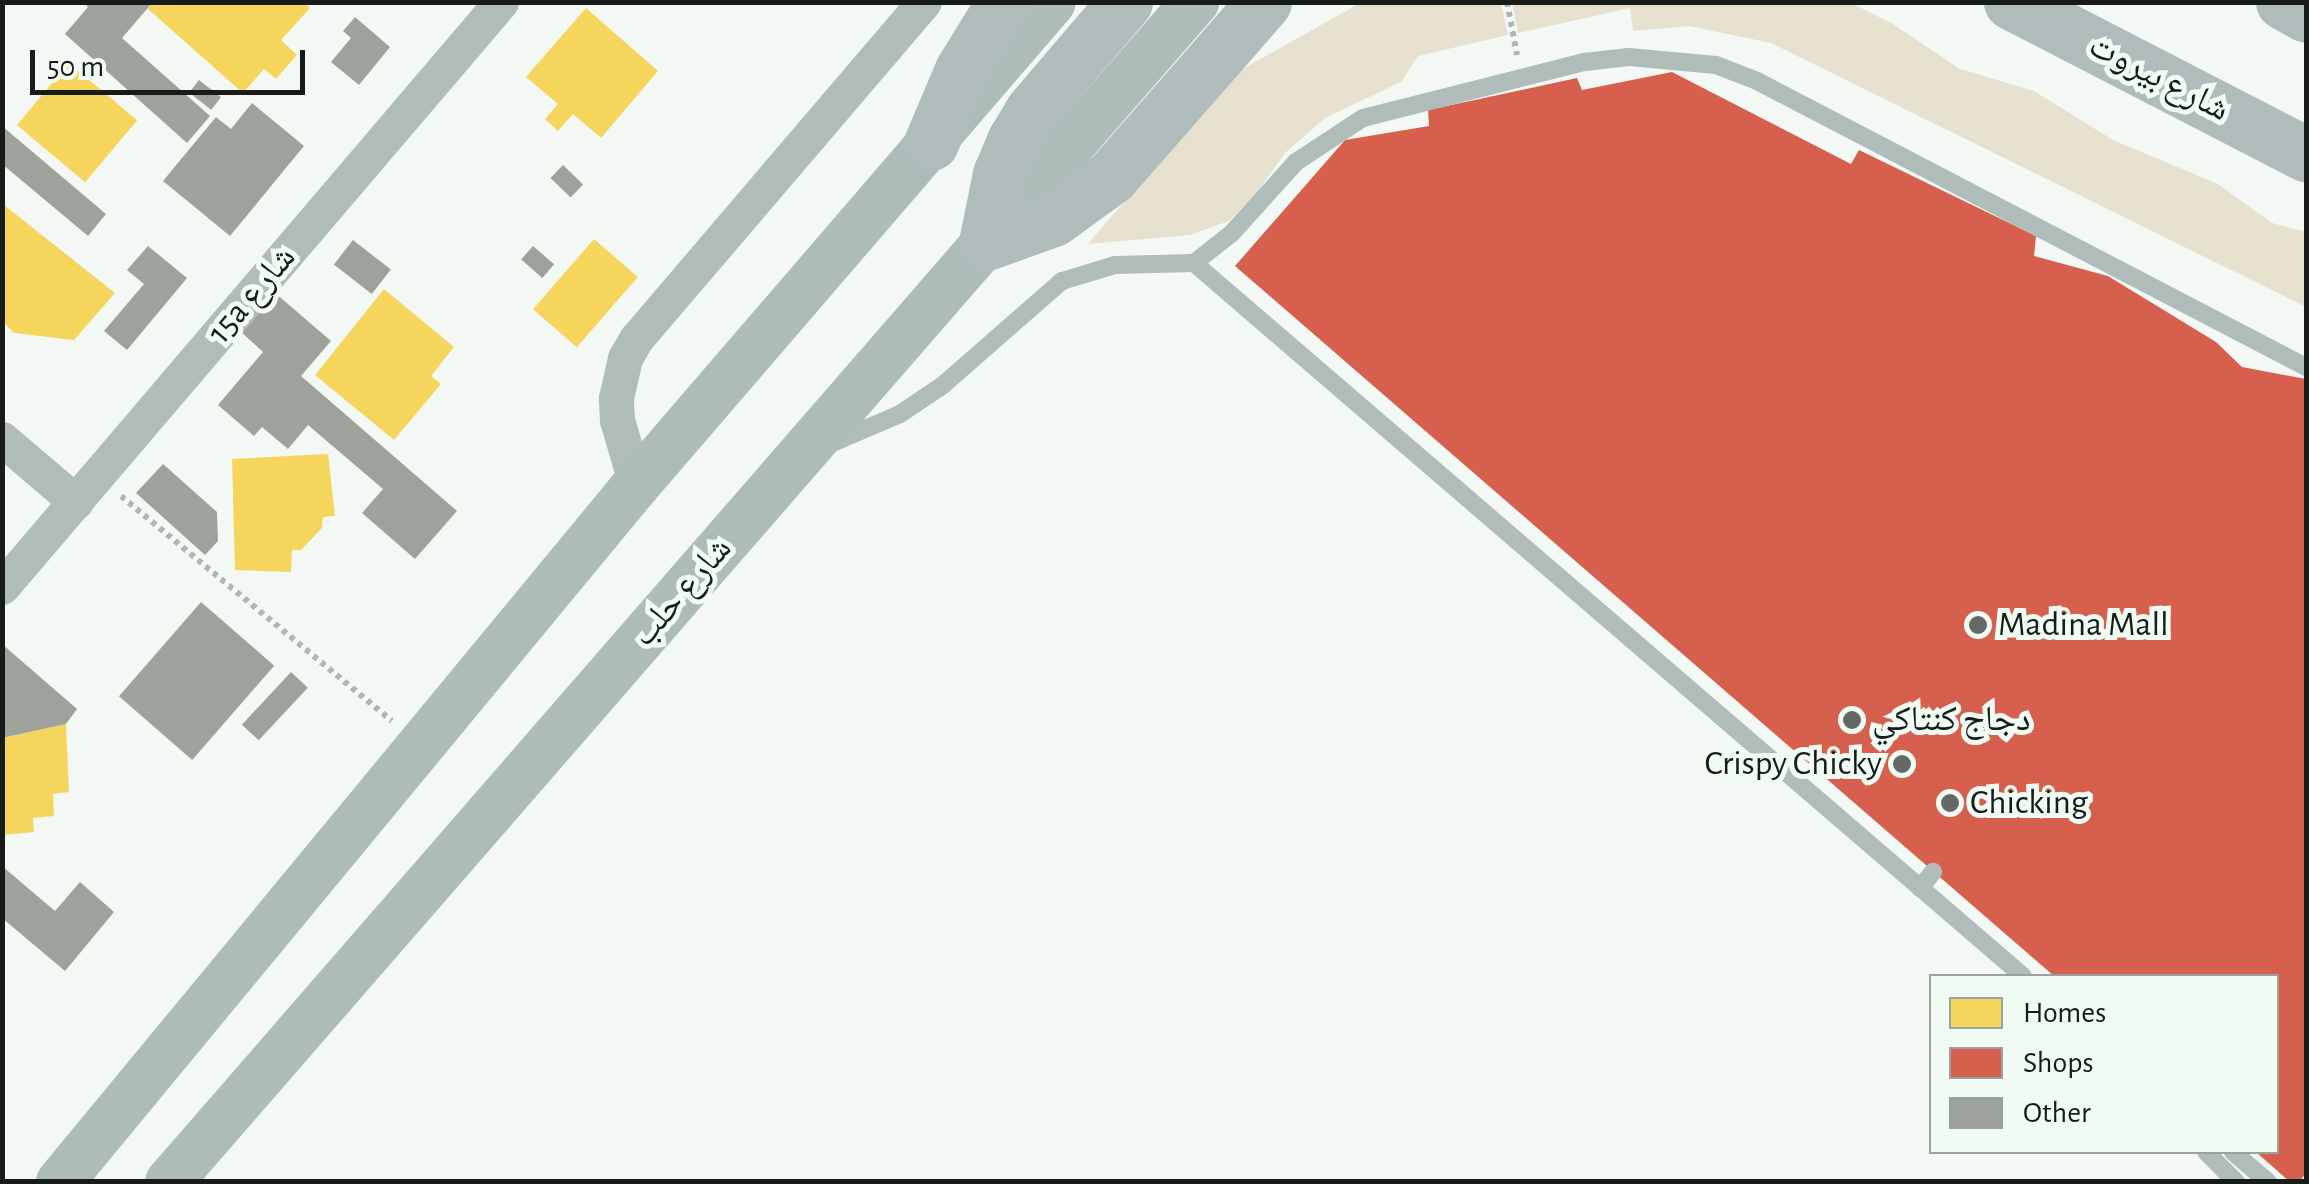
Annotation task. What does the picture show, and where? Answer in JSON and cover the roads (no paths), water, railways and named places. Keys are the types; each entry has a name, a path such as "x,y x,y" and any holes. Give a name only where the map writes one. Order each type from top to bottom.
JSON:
{"main road":[{"path":"931,143 962,70 1004,2"},
{"path":"1124,2 1032,111 1014,141 1000,174 986,242 1053,220 1111,177 1264,2"},
{"name":"شارع بيروت","path":"2012,2 2306,154"},
{"path":"2283,2 2306,15"}],"street":[{"name":"15a شارع","path":"2,587 501,2"},
{"path":"636,485 616,420 616,398 625,358 636,339 924,2"},
{"path":"60,1182 636,485 1052,2"},
{"name":"شارع حلب","path":"169,1182 1195,2"},
{"path":"2,439 86,489"}],"lane":[{"path":"804,453 854,437 900,414 943,385 1062,281 1114,264 1194,263 1232,233 1296,162 1339,130 1388,110 1629,56 1716,66 1758,81 2306,367"},
{"path":"1194,263 2021,974"},
{"path":"1920,888 1934,872"},
{"path":"2208,1154 2236,1182"},
{"path":"2235,1154 2268,1182"}],"place":[{"name":"Madina Mall","path":"1978,625"},
{"name":"دجاج كنتاكي","path":"1852,720"},
{"name":"Crispy Chicky","path":"1902,764"},
{"name":"Chicking","path":"1950,803"}]}
